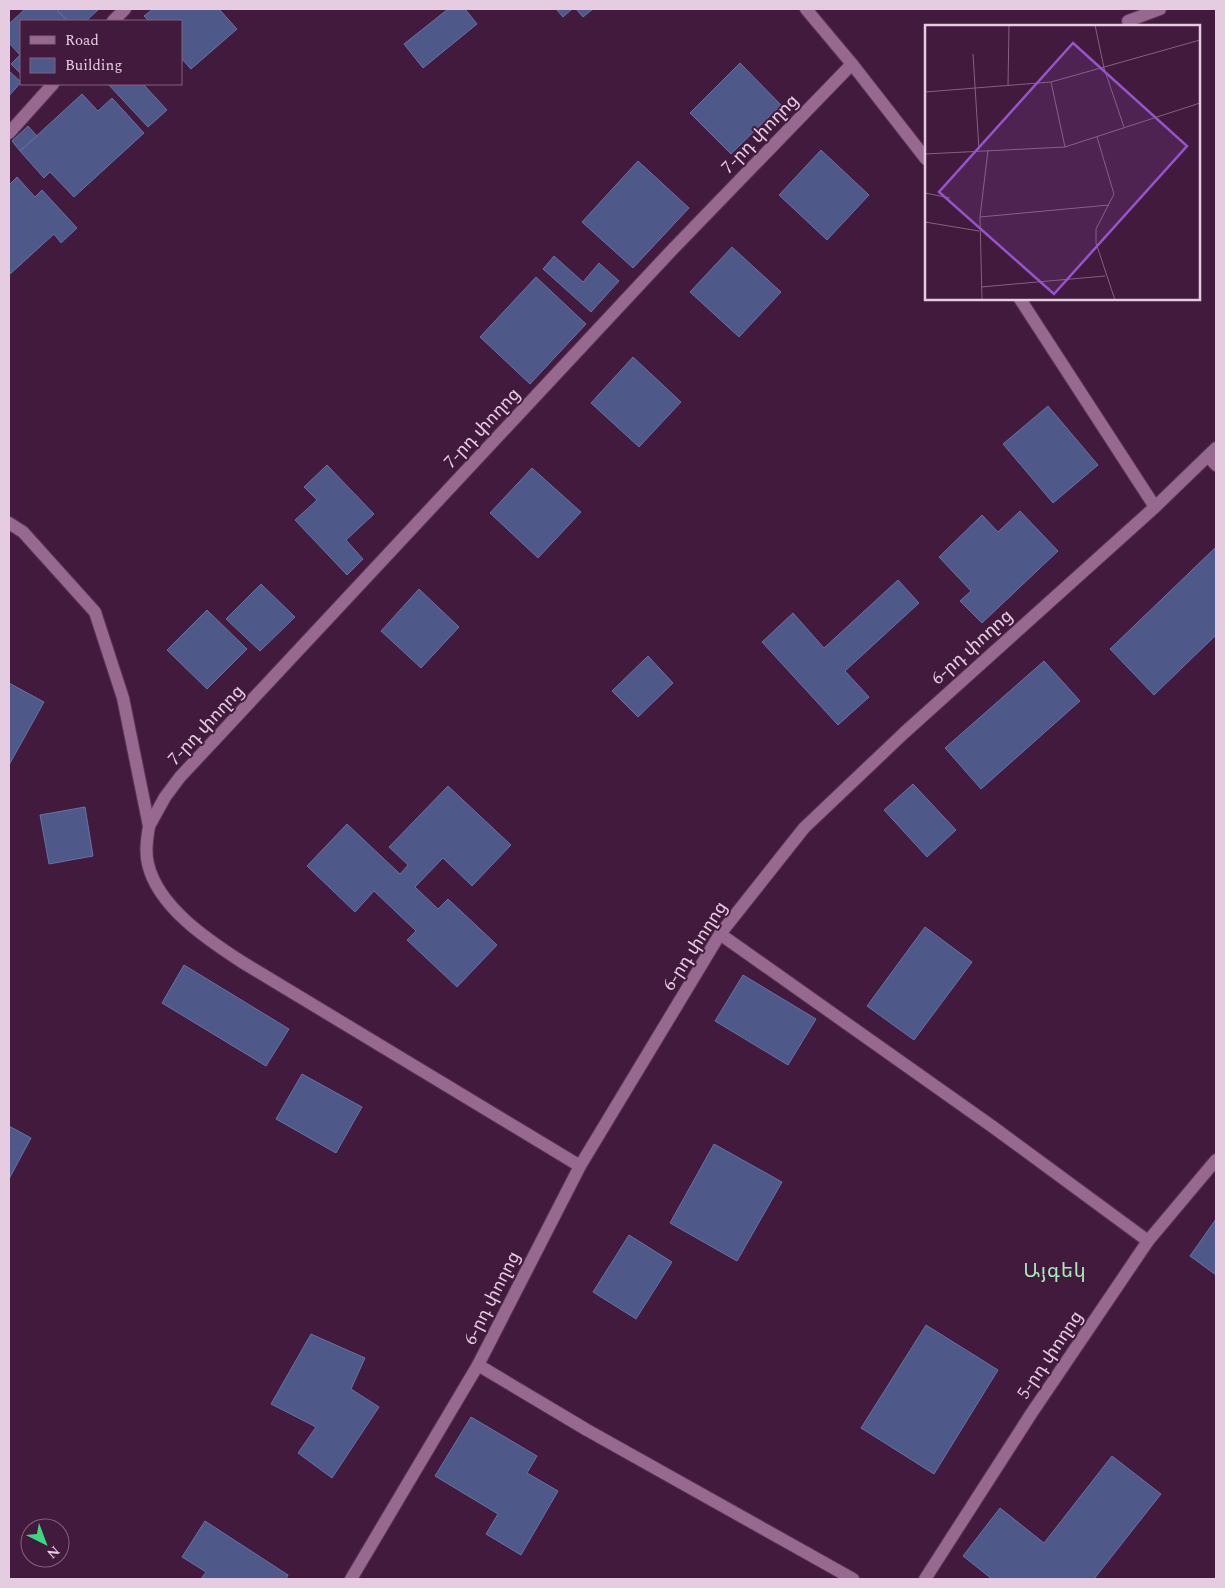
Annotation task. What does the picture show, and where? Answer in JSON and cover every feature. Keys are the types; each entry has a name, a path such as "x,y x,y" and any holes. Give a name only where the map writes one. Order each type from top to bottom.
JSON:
{"street":[{"path":"114,20 125,9"},
{"path":"806,9 852,64 925,158"},
{"path":"1128,21 1160,9"},
{"name":"7-րդ փողոց","path":"149,826 165,797 180,777 672,250 852,64"},
{"path":"9,133 52,85"},
{"path":"1021,300 1155,507"},
{"name":"6-րդ փողոց","path":"350,1579 478,1365 580,1166 720,934 804,828 904,733 1213,456"},
{"path":"9,523 23,532 95,612 123,698 149,826 146,844 148,864 156,885 177,913 205,938 250,967 580,1166"},
{"path":"720,934 993,1127 1148,1241"},
{"name":"5-րդ փողոց","path":"925,1579 1026,1422 1148,1241 1216,1160"},
{"path":"478,1365 603,1439 852,1579"}],"building":[{"path":"25,9 56,9 67,20 20,20 20,55 9,43 9,24"},
{"path":"56,9 99,9 87,20 67,20"},
{"path":"153,9 219,9 237,29 191,69 182,59 182,20 148,20 144,16"},
{"path":"448,9 465,9 477,24 423,68 404,44"},
{"path":"556,9 572,9 563,17"},
{"path":"576,9 593,9 583,17"},
{"path":"20,55 20,73 11,64"},
{"path":"740,63 781,105 731,154 690,113"},
{"path":"9,71 20,83 9,96"},
{"path":"109,85 144,85 167,110 148,127"},
{"path":"82,94 98,111 112,98 144,133 74,197 50,172 44,178 20,151"},
{"path":"28,126 37,136 20,151 12,141"},
{"path":"821,150 869,195 827,240 779,195"},
{"path":"638,161 689,208 633,268 582,222"},
{"path":"17,177 35,197 42,190 77,228 61,243 54,234 9,275 9,185"},
{"path":"732,247 781,292 739,337 690,292"},
{"path":"554,256 583,282 599,263 619,281 591,312 543,269"},
{"path":"536,277 586,324 530,384 480,337"},
{"path":"633,357 681,402 639,447 591,403"},
{"path":"1048,406 1098,465 1053,503 1003,444"},
{"path":"327,465 374,514 346,540 363,559 347,575 295,520 317,500 304,487"},
{"path":"532,468 581,512 538,558 490,513"},
{"path":"1020,511 1058,551 982,623 960,601 971,591 939,557 982,515 998,532"},
{"path":"1216,547 1216,635 1154,695 1110,649"},
{"path":"898,580 919,603 845,671 869,697 838,725 762,642 793,613 824,648"},
{"path":"261,584 295,617 260,651 226,619"},
{"path":"419,589 459,627 421,668 381,631"},
{"path":"207,610 247,649 207,689 167,650"},
{"path":"648,656 673,683 638,717 612,691"},
{"path":"1044,661 1080,701 981,789 945,748"},
{"path":"9,683 44,702 9,765"},
{"path":"913,784 956,830 927,857 884,810"},
{"path":"448,786 511,845 472,886 443,858 415,887 438,909 448,899 497,945 457,987 407,940 416,931 374,891 355,912 307,866 347,824 400,874 408,865 389,847"},
{"path":"85,807 93,856 49,864 40,815"},
{"path":"925,927 972,962 914,1040 867,1006"},
{"path":"184,965 289,1029 266,1066 162,1003"},
{"path":"743,975 816,1019 788,1065 715,1021"},
{"path":"302,1074 362,1107 336,1153 276,1119"},
{"path":"9,1126 31,1138 9,1179"},
{"path":"714,1144 782,1182 737,1261 670,1223"},
{"path":"1216,1219 1216,1275 1190,1256"},
{"path":"629,1235 672,1262 636,1319 593,1292"},
{"path":"926,1325 998,1370 934,1474 861,1428"},
{"path":"311,1334 365,1358 351,1389 379,1407 332,1478 298,1453 316,1427 271,1404"},
{"path":"471,1417 537,1456 527,1473 558,1491 521,1555 486,1534 498,1514 435,1476"},
{"path":"1112,1456 1161,1494 1094,1579 992,1579 963,1556 1000,1508 1044,1543"},
{"path":"205,1521 288,1575 286,1579 201,1579 206,1572 182,1557"}],"district":[{"name":"Այգեկ","path":"1055,1271"}]}
